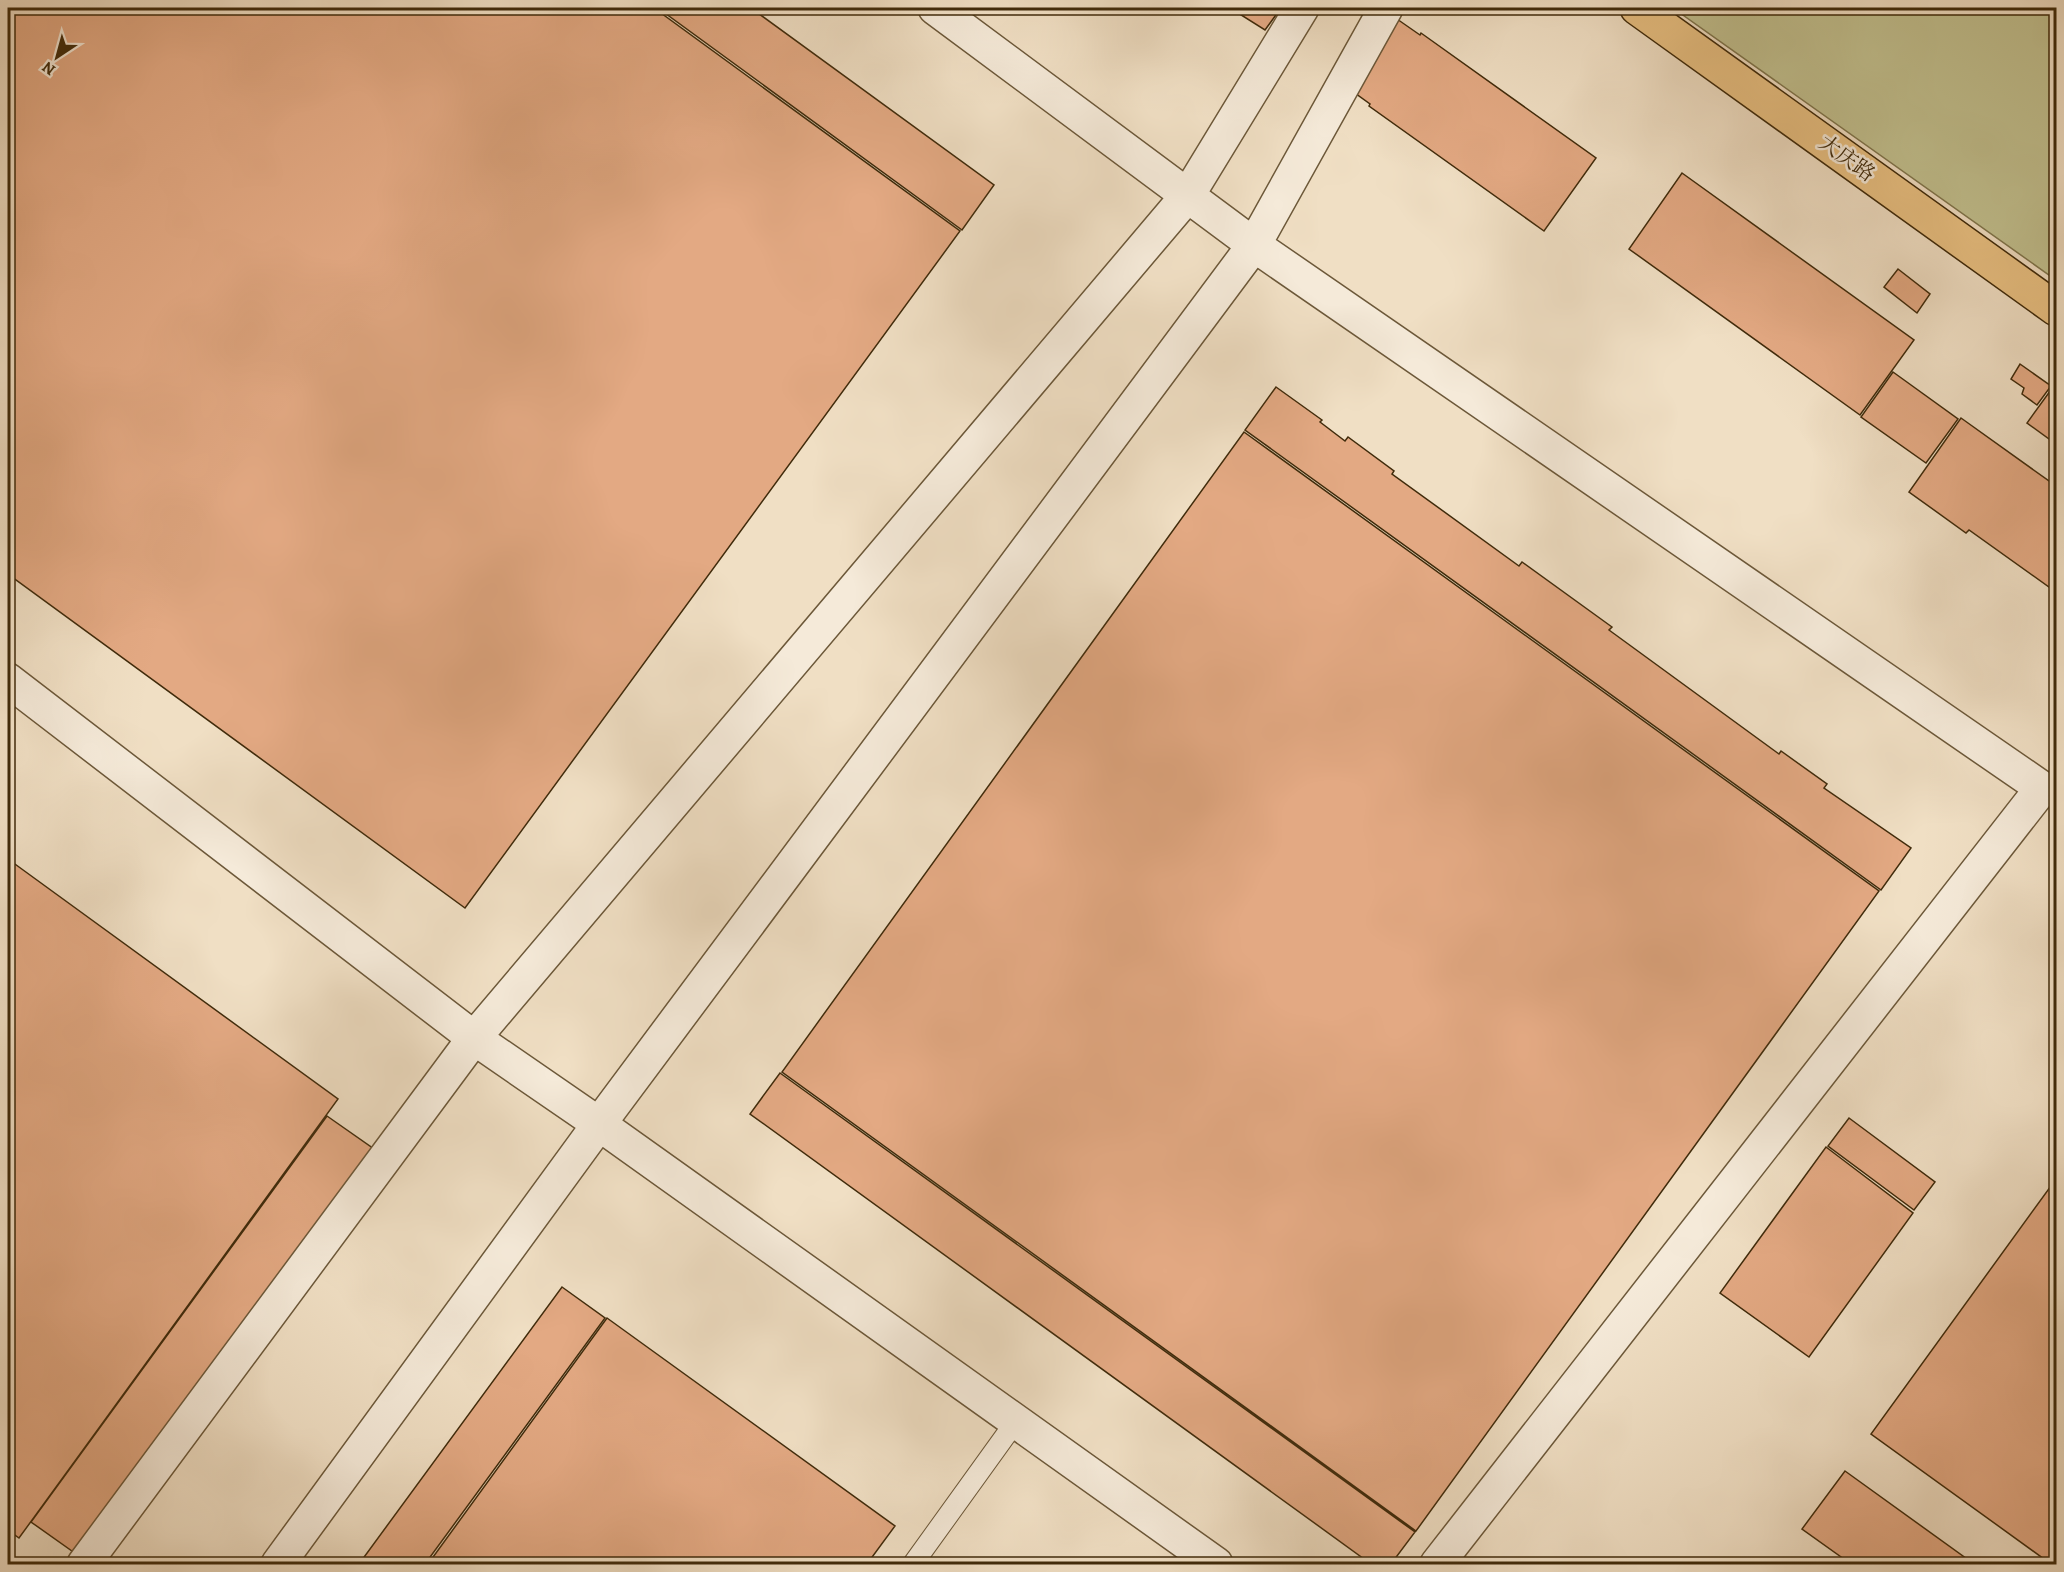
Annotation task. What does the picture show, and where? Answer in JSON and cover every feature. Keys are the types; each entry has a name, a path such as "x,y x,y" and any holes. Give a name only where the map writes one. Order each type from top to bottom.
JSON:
{"main road":[{"name":"大庆路","path":"1637,8 2056,309"}],"street":[{"path":"935,8 1254,245 2042,788 1437,1564"},
{"path":"84,1564 474,1038 1188,195 1302,8"},
{"path":"278,1564 599,1124 1254,245 1386,8"},
{"path":"8,680 474,1038 599,1124 1216,1564"}],"lane":[{"path":"913,1564 1016,1421"}],"shaded area":[{"path":"1673,8 2056,8 2056,280"}],"building":[{"path":"8,8 654,8 960,231 465,908 8,574"},
{"path":"658,8 751,8 994,185 962,230"},
{"path":"1230,8 1281,8 1265,30"},
{"path":"1397,19 1420,35 1421,33 1596,158 1544,231 1369,106 1370,104 1348,88"},
{"path":"1682,173 1914,340 1860,415 1629,249"},
{"path":"1898,269 1930,294 1917,313 1884,287"},
{"path":"2020,364 2051,386 2037,405 2022,394 2024,388 2011,379"},
{"path":"1893,372 1958,419 1926,463 1861,417"},
{"path":"1276,387 1322,420 1320,422 1345,441 1348,437 1394,471 1392,474 1519,566 1522,562 1612,627 1609,630 1779,754 1781,751 1827,784 1824,788 1911,848 1881,890 1245,430"},
{"path":"2053,387 2056,389 2056,444 2027,423"},
{"path":"1961,418 2056,486 2056,592 1969,530 1966,533 1909,492"},
{"path":"1244,432 1879,891 1416,1531 782,1072"},
{"path":"8,859 338,1099 19,1538 8,1530"},
{"path":"780,1073 1415,1532 1391,1564 1371,1564 750,1114"},
{"path":"327,1116 374,1149 79,1556 31,1522"},
{"path":"1849,1118 1935,1182 1914,1210 1828,1146"},
{"path":"1826,1147 1913,1213 1809,1357 1720,1293"},
{"path":"2056,1179 2056,1564 2051,1564 1871,1434"},
{"path":"562,1287 605,1318 425,1564 359,1564"},
{"path":"607,1318 895,1526 867,1564 428,1564"},
{"path":"1845,1471 1974,1564 1851,1564 1802,1529"}]}
